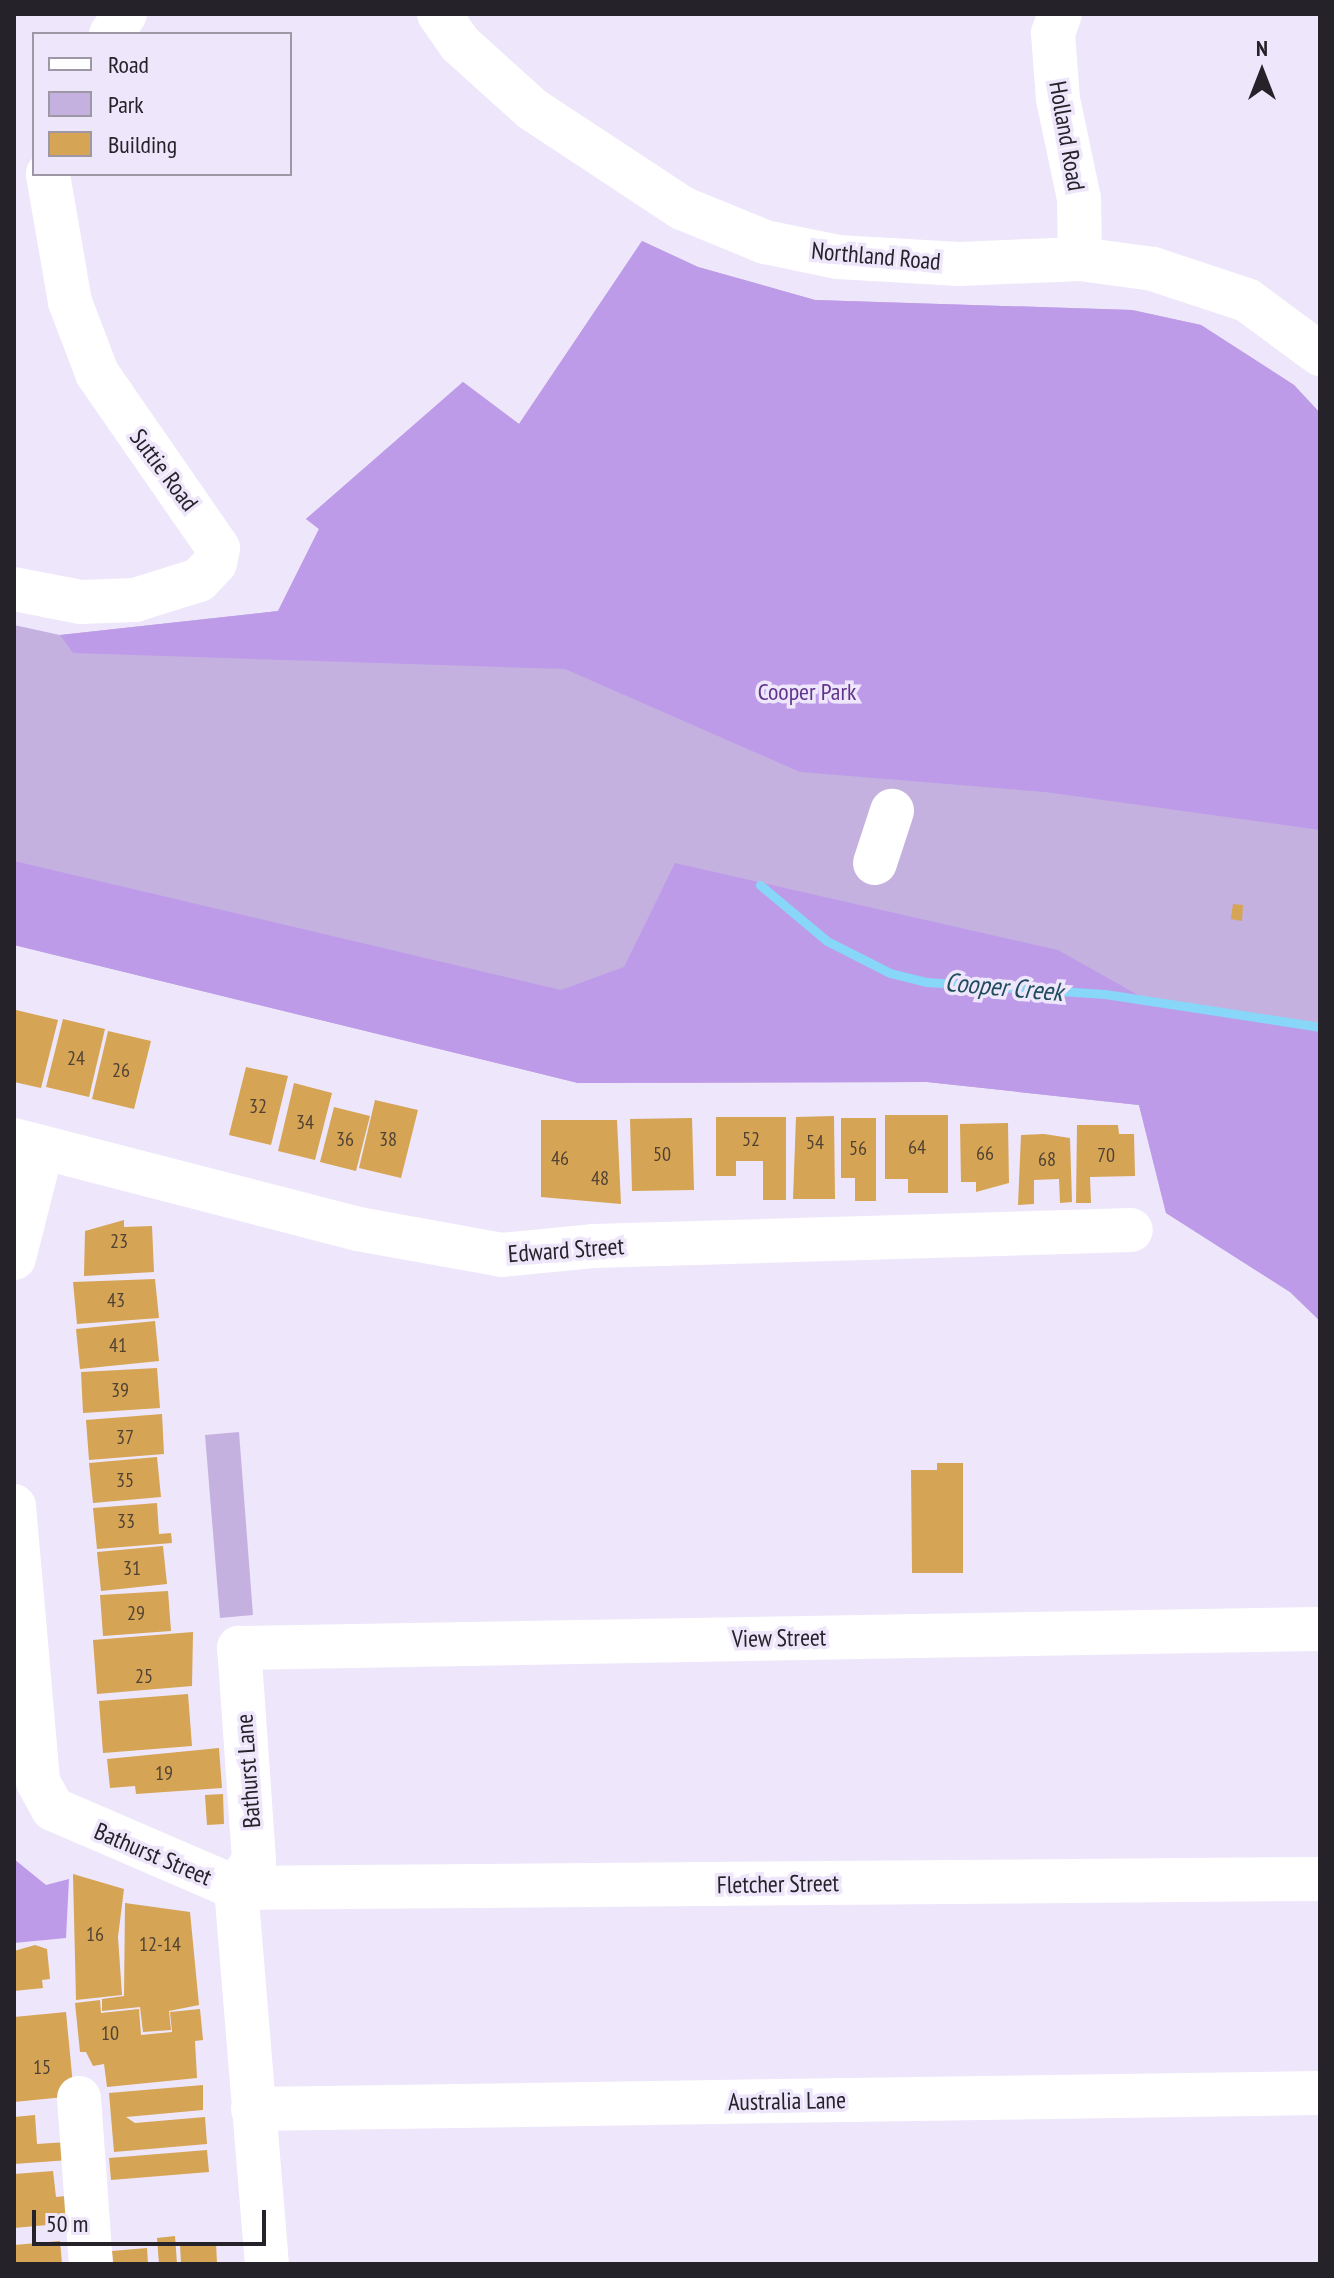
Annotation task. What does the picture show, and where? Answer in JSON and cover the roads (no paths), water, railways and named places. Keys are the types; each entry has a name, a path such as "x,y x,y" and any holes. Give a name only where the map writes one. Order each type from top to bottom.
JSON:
{"street":[{"path":"112,32 125,14"},
{"name":"Northland Road","path":"439,14 460,44 532,109 682,208 765,242 868,259 959,264 1080,259 1153,269 1247,300 1320,354"},
{"name":"Holland Road","path":"1060,14 1053,33 1057,86 1079,199 1080,259"},
{"name":"Suttie Road","path":"14,589 80,602 135,600 199,580 215,563 218,548 97,373 70,302 48,176"},
{"path":"875,863 892,811"},
{"path":"14,1258 28,1143"},
{"name":"Edward Street","path":"28,1143 358,1229 502,1255 593,1246 1131,1230"},
{"name":"Bathurst Street","path":"14,1506 38,1782 53,1809 236,1888 267,2264"},
{"name":"View Street","path":"239,1648 1320,1629"},
{"name":"Bathurst Lane","path":"236,1888 254,1860 239,1648"},
{"name":"Fletcher Street","path":"236,1888 1320,1879"},
{"name":"Australia Lane","path":"253,2109 1320,2093"},
{"path":"79,2098 91,2264"}],"waterway":[{"name":"Cooper Creek","path":"760,885 827,941 890,973 927,982 1105,994 1320,1027"}],"park label":[{"name":"Cooper Park","path":"807,692"}]}
